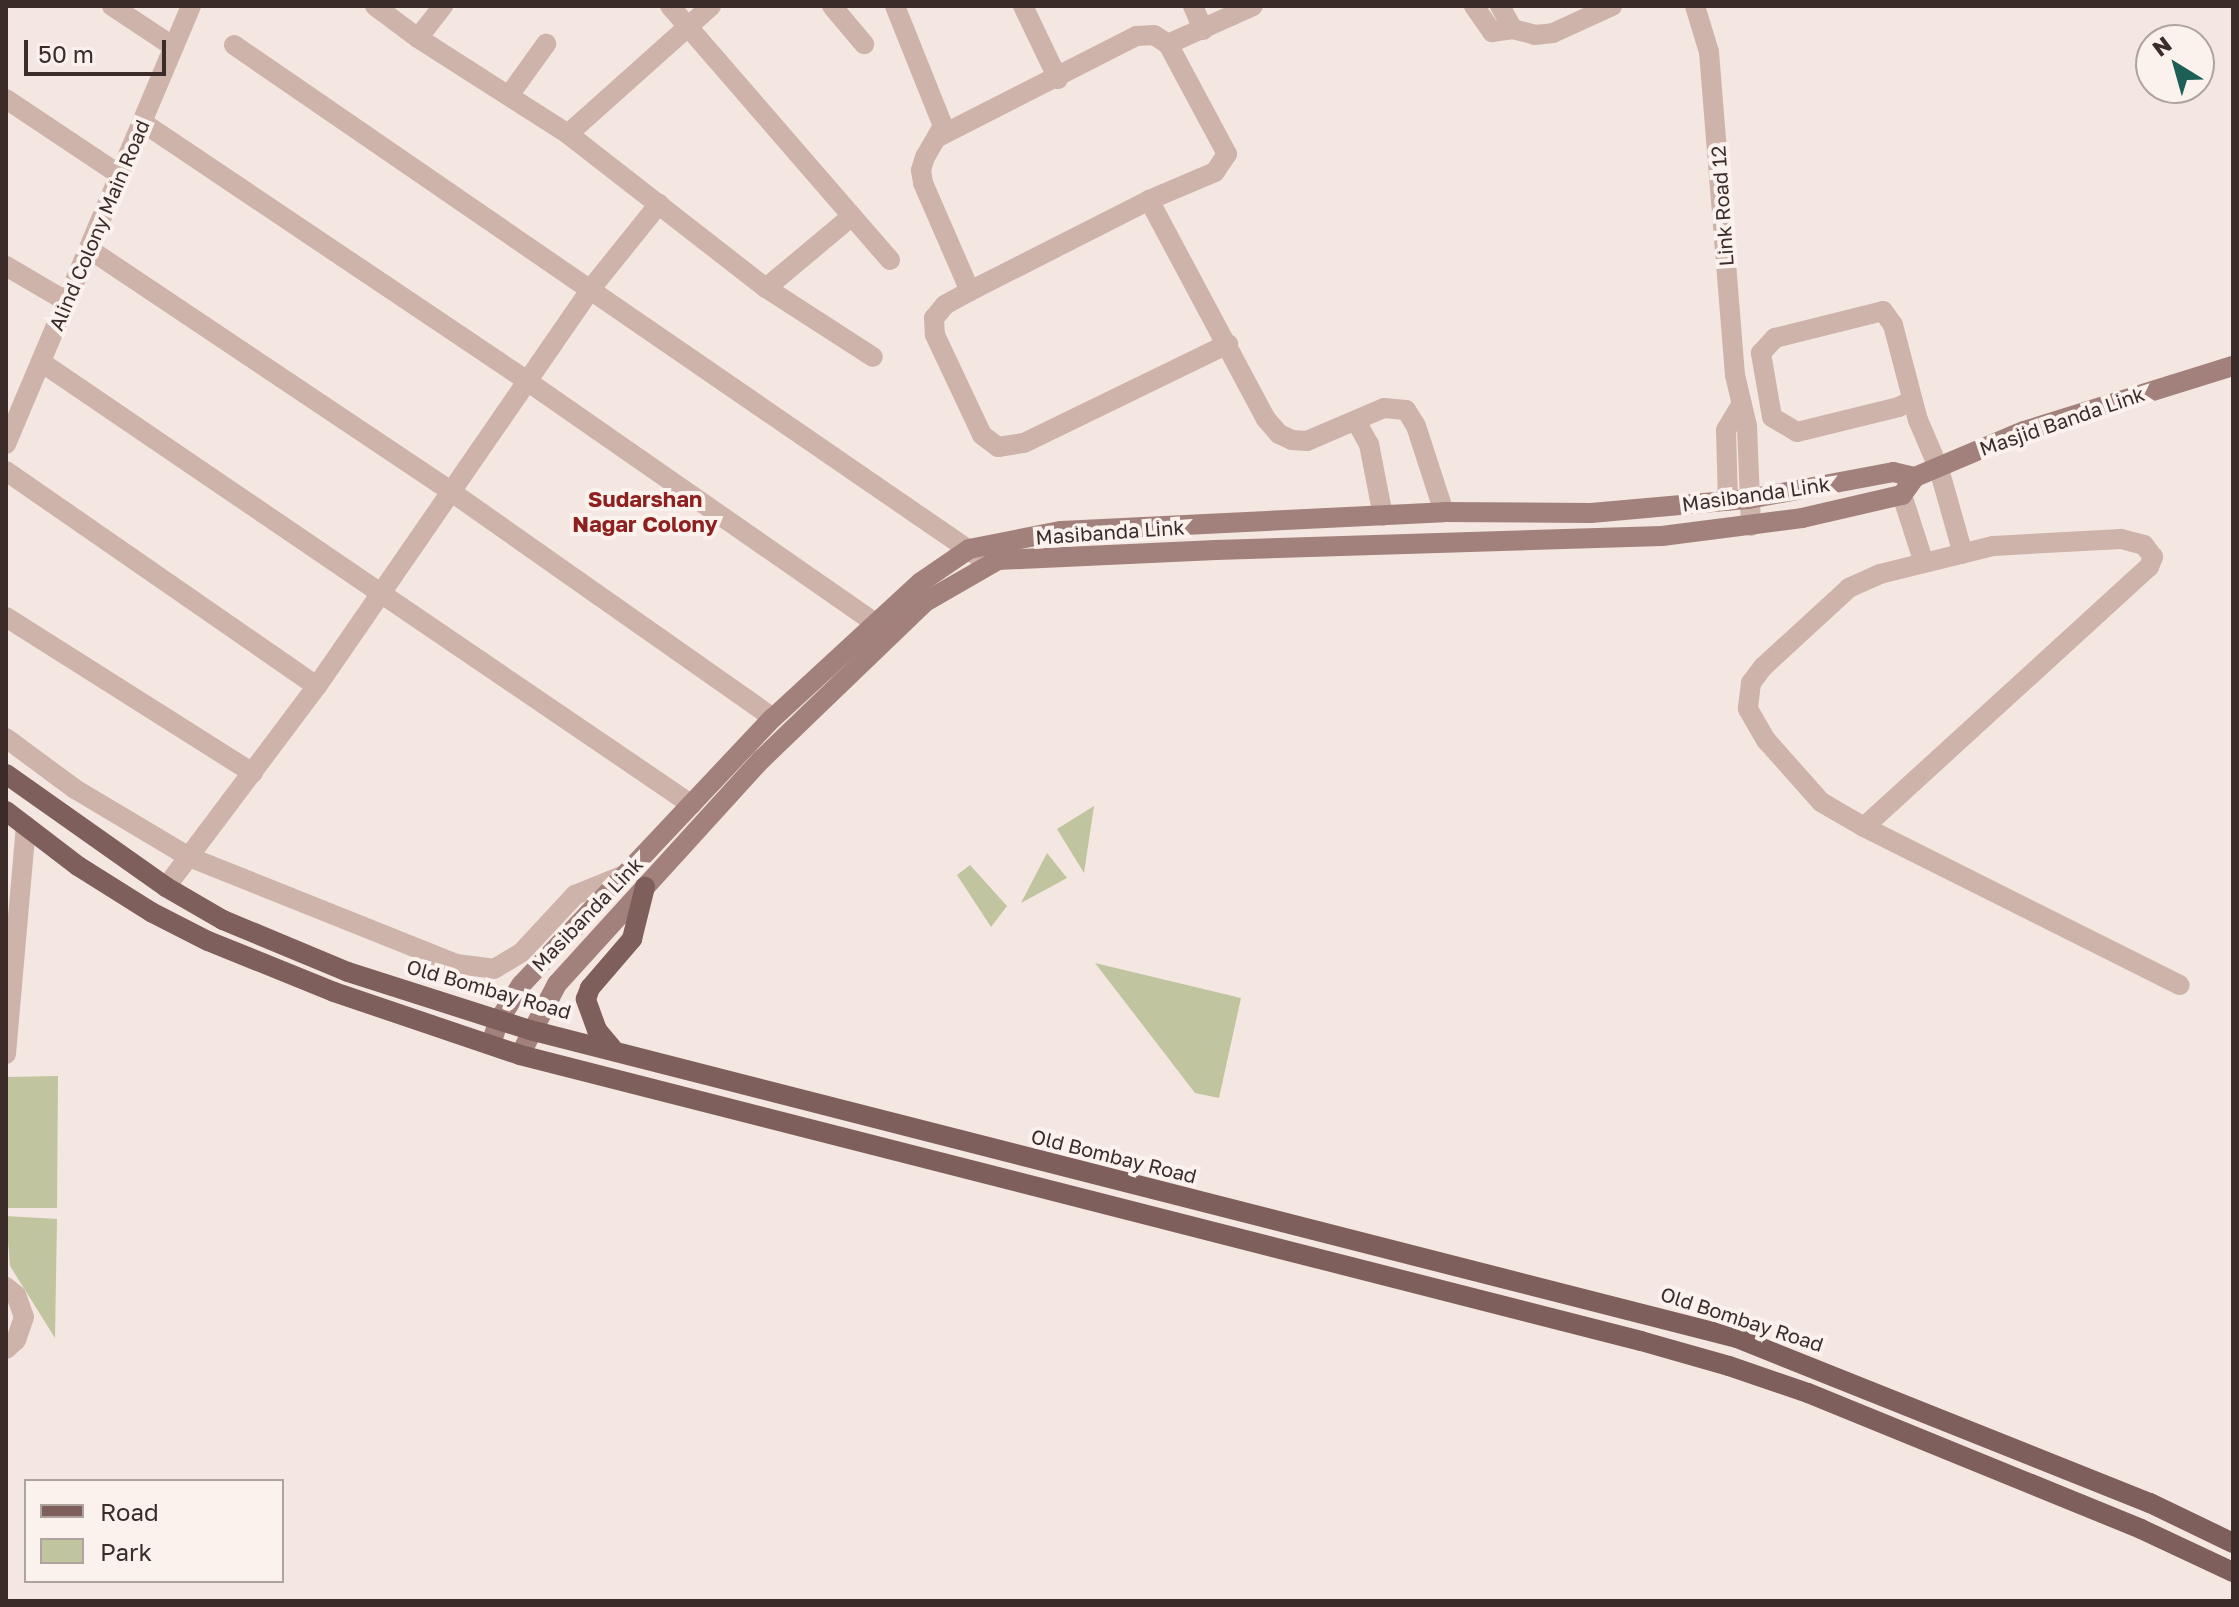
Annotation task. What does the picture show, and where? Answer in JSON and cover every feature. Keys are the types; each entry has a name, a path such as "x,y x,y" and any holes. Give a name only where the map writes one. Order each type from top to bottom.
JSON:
{"main road":[{"name":"Masjid Banda Link","path":"1847,482 1893,472 1915,477 1939,469 1977,448 2024,431 2233,366"},
{"path":"520,1055 530,1030 557,984 762,759 916,611 955,582 989,564 1011,559 1091,554 1588,541 1751,526 1902,495 1915,477"},
{"name":"Masibanda Link","path":"491,1044 499,1020 529,976 773,718 921,582 969,549 1061,531 1444,512 1591,513 1738,500 1847,482"},
{"path":"1091,531 1091,554"},
{"name":"Old Bombay Road","path":"6,774 166,887 223,920 291,950 530,1030 612,1048 1048,1164 1737,1338 2150,1503 2233,1543"},
{"path":"6,811 112,889 208,941 334,992 520,1055 1729,1366 1852,1411 2141,1529 2233,1572"},
{"path":"612,1048 597,1030 586,999 590,988 632,939 645,887"}],"street":[{"path":"112,6 174,47"},
{"name":"Alind Colony Main Road","path":"6,443 191,6"},
{"path":"375,6 418,38 510,94 568,134 766,288 873,357"},
{"path":"418,38 443,6"},
{"path":"670,6 890,260"},
{"path":"568,134 711,6"},
{"path":"832,6 864,44"},
{"path":"895,6 943,126 940,136 925,157 921,170 923,183 970,291"},
{"path":"1023,6 1058,79"},
{"path":"1193,6 1203,30"},
{"path":"1168,44 1253,6"},
{"path":"1474,6 1492,32 1513,29"},
{"path":"1500,6 1513,29 1523,35 1553,33 1612,6"},
{"name":"Link Road 12","path":"1695,6 1709,52 1740,407 1726,430 1738,500 1751,526"},
{"path":"940,136 1058,79 1136,36 1154,35 1168,44 1227,154 1215,172 1149,200 970,291 945,305 934,318 935,335 982,435 998,447 1024,443 1228,344"},
{"path":"510,94 546,44"},
{"path":"234,45 989,564"},
{"path":"6,99 120,175"},
{"path":"142,122 527,381 875,623"},
{"path":"1149,200 1266,419 1279,434 1292,440 1307,441 1384,408 1406,410 1416,426 1444,512"},
{"path":"166,887 317,686 453,493 589,291 659,204"},
{"path":"766,288 852,216"},
{"path":"89,249 453,493 773,718"},
{"path":"6,266 66,301"},
{"path":"1912,400 1899,407 1797,432 1772,417 1761,353 1775,338 1883,311 1893,325 1912,400 1939,469 1963,554"},
{"path":"41,362 692,805"},
{"path":"1356,421 1369,444 1383,516"},
{"path":"6,471 317,686"},
{"path":"1902,495 1924,563"},
{"path":"1864,827 2149,567 2153,557 2144,545 2121,539 1993,546 1880,574 1849,588 1763,667 1748,693 1748,709 1789,770 1821,802 1864,827 2180,985"},
{"path":"6,617 253,773"},
{"path":"6,738 75,789 189,857 427,956 456,964 494,969 522,952 575,895 624,875"},
{"path":"6,1054 26,826"},
{"path":"6,1287 16,1295 24,1317 22,1330 6,1349"}],"green space":[{"path":"1094,806 1084,873 1057,829"},
{"path":"1047,853 1067,878 1021,903"},
{"path":"970,865 1007,906 991,927 957,875"},
{"path":"1095,963 1241,998 1219,1098 1195,1093"},
{"path":"58,1076 57,1208 6,1208 6,1077"},
{"path":"6,1216 57,1219 55,1338 10,1266"}],"district":[{"name":"Sudarshan Nagar Colony","path":"645,510"}]}
